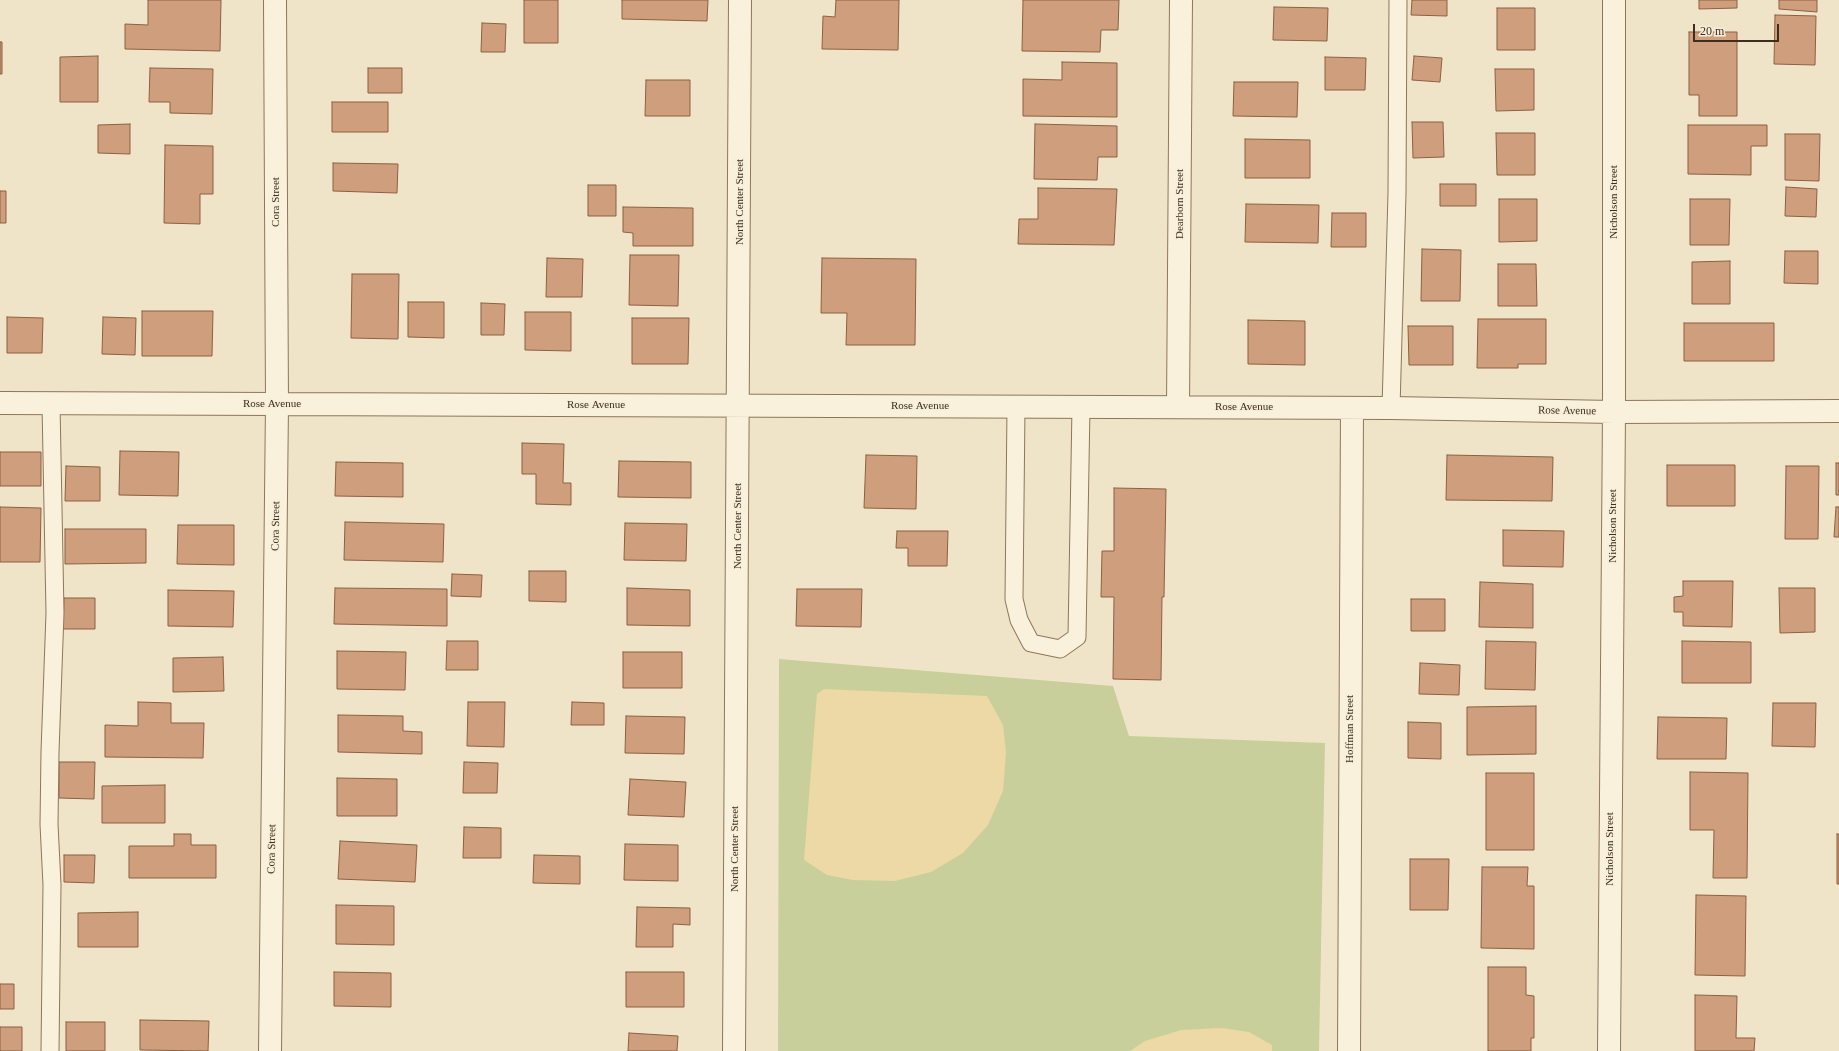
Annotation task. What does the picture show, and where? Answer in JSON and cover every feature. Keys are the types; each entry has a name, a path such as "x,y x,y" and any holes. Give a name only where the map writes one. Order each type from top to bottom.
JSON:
{"street":[{"name":"Cora Street","path":"270,1051 277,404 275,0"},
{"name":"North Center Street","path":"734,1051 739,406 740,0"},
{"name":"Dearborn Street","path":"1178,407 1182,0"},
{"name":"Nicholson Street","path":"1609,1051 1614,412 1614,0"},
{"name":"Rose Avenue","path":"0,403 1391,408 1614,412 1839,411"},
{"name":"Hoffman Street","path":"1349,1051 1352,408"}],"lane":[{"path":"1391,408 1396,193 1398,0"},
{"path":"50,1051 52,885 50,752 55,613 51,404"},
{"path":"1016,406 1014,599 1019,620 1031,643 1060,649 1077,637 1081,407"}],"green space":[{"path":"779,659 1113,686 1129,736 1325,743 1319,1051 778,1051"}],"sand":[{"path":"824,689 987,696 1003,725 1006,753 1003,791 988,825 963,853 931,872 895,881 853,880 827,875 804,860 817,694"},
{"path":"1222,1028 1249,1032 1272,1045 1272,1051 1130,1051 1145,1041 1181,1030"}],"building":[{"path":"148,0 221,0 220,51 125,49 125,24 148,25"},
{"path":"524,0 558,0 558,43 524,43"},
{"path":"622,0 708,0 707,21 622,19"},
{"path":"836,0 899,0 898,50 822,49 823,16 835,17"},
{"path":"1023,0 1119,0 1118,30 1101,30 1100,52 1022,51"},
{"path":"1412,0 1447,0 1447,16 1411,15"},
{"path":"1699,0 1737,0 1737,8 1699,9"},
{"path":"1779,0 1817,0 1817,12 1779,9"},
{"path":"1274,7 1328,8 1327,41 1273,40"},
{"path":"1497,8 1535,8 1535,50 1497,50"},
{"path":"1775,15 1816,16 1815,65 1774,64"},
{"path":"482,23 506,24 505,52 481,52"},
{"path":"1689,32 1737,32 1737,116 1699,116 1699,95 1689,95"},
{"path":"0,42 2,42 2,74 0,74"},
{"path":"98,56 98,102 60,102 60,57"},
{"path":"1414,56 1442,58 1440,82 1412,80"},
{"path":"1325,57 1366,58 1365,90 1325,90"},
{"path":"1062,62 1117,63 1117,117 1023,116 1023,79 1062,80"},
{"path":"150,68 213,69 212,114 170,113 170,102 149,102"},
{"path":"368,68 402,68 402,93 368,93"},
{"path":"1495,69 1534,69 1534,110 1496,111"},
{"path":"646,80 690,80 690,116 645,116"},
{"path":"1234,82 1298,82 1297,117 1233,116"},
{"path":"332,102 388,102 388,132 332,132"},
{"path":"1412,122 1443,122 1444,157 1413,158"},
{"path":"130,124 130,154 98,153 98,125"},
{"path":"1035,124 1117,126 1117,157 1098,157 1097,180 1034,179"},
{"path":"1688,125 1767,125 1767,146 1751,146 1751,175 1688,174"},
{"path":"1496,133 1535,133 1535,175 1497,175"},
{"path":"1785,134 1820,134 1819,181 1785,180"},
{"path":"1245,139 1310,140 1310,178 1245,178"},
{"path":"165,145 213,146 213,194 200,194 200,224 164,223"},
{"path":"333,163 398,164 397,193 333,191"},
{"path":"1440,184 1476,184 1476,206 1440,206"},
{"path":"588,185 616,185 616,216 588,216"},
{"path":"1786,187 1817,189 1816,217 1785,216"},
{"path":"1038,188 1117,189 1114,245 1018,244 1019,219 1038,219"},
{"path":"0,191 6,191 6,223 0,223"},
{"path":"1499,199 1537,199 1537,241 1499,242"},
{"path":"1690,199 1730,199 1729,245 1690,245"},
{"path":"1246,204 1319,205 1318,243 1245,242"},
{"path":"623,207 693,208 693,246 633,246 633,233 623,232"},
{"path":"1332,213 1366,213 1366,247 1331,247"},
{"path":"1422,249 1461,250 1460,301 1421,301"},
{"path":"1785,251 1818,251 1818,284 1784,283"},
{"path":"630,255 679,255 678,306 629,305"},
{"path":"547,258 583,259 582,297 546,297"},
{"path":"822,258 916,259 915,345 846,345 847,313 821,313"},
{"path":"1730,261 1730,304 1692,304 1692,262"},
{"path":"1498,264 1536,264 1537,306 1498,306"},
{"path":"352,274 399,274 398,339 351,338"},
{"path":"408,302 444,302 444,338 408,337"},
{"path":"481,303 505,304 504,335 481,335"},
{"path":"142,311 213,311 212,356 142,356"},
{"path":"525,312 571,312 571,351 525,350"},
{"path":"7,317 43,318 42,353 7,353"},
{"path":"103,317 136,318 135,355 102,354"},
{"path":"632,318 689,318 688,364 632,364"},
{"path":"1478,319 1546,319 1546,364 1518,364 1518,368 1477,368"},
{"path":"1248,320 1305,321 1305,365 1248,364"},
{"path":"1684,323 1774,323 1774,361 1684,361"},
{"path":"1408,326 1453,326 1453,365 1409,365"},
{"path":"522,443 564,444 563,483 571,483 571,505 536,504 536,474 522,474"},
{"path":"120,451 179,452 178,496 119,495"},
{"path":"0,452 41,452 41,486 0,486"},
{"path":"866,455 917,456 916,509 864,508"},
{"path":"1447,455 1553,457 1552,501 1446,500"},
{"path":"619,461 691,462 691,498 618,497"},
{"path":"336,462 403,463 403,497 335,496"},
{"path":"1836,463 1839,463 1839,495 1836,495"},
{"path":"1667,465 1735,465 1735,506 1667,506"},
{"path":"66,466 100,467 100,501 65,501"},
{"path":"1786,466 1819,466 1818,539 1785,539"},
{"path":"1114,488 1166,489 1161,680 1113,679 1114,597 1101,597 1102,551 1114,551"},
{"path":"0,507 41,508 40,562 0,562"},
{"path":"1836,507 1839,507 1839,537 1834,537"},
{"path":"345,522 444,524 443,562 344,560"},
{"path":"625,523 687,524 686,561 624,560"},
{"path":"178,525 234,525 234,565 177,564"},
{"path":"65,529 146,529 146,563 65,564"},
{"path":"1503,530 1564,531 1563,567 1503,566"},
{"path":"897,531 948,531 947,566 908,566 908,548 896,548"},
{"path":"529,571 566,571 566,602 529,601"},
{"path":"452,574 482,575 481,597 451,596"},
{"path":"1683,581 1733,581 1732,627 1683,626 1683,612 1674,612 1674,597 1683,596"},
{"path":"1480,582 1533,584 1533,628 1479,627"},
{"path":"335,588 447,589 447,626 334,624"},
{"path":"627,588 690,590 690,626 627,625"},
{"path":"1779,588 1815,588 1815,632 1780,633"},
{"path":"797,589 862,589 861,627 796,626"},
{"path":"168,590 234,591 233,627 168,626"},
{"path":"64,598 95,598 95,629 63,629"},
{"path":"1411,599 1445,599 1445,631 1411,631"},
{"path":"447,641 478,641 478,670 446,670"},
{"path":"1486,641 1536,642 1535,690 1485,689"},
{"path":"1682,641 1751,642 1751,683 1682,683"},
{"path":"337,651 406,652 405,690 337,689"},
{"path":"623,652 682,652 682,688 623,688"},
{"path":"223,657 224,691 173,692 173,658"},
{"path":"1420,663 1460,665 1459,695 1419,694"},
{"path":"138,702 171,703 171,723 204,723 203,758 105,757 105,725 138,726"},
{"path":"468,702 505,702 504,747 467,746"},
{"path":"572,702 604,703 604,725 571,725"},
{"path":"1773,703 1816,703 1815,747 1772,746"},
{"path":"1536,706 1536,754 1467,755 1467,707"},
{"path":"338,715 403,716 403,731 422,732 422,754 338,752"},
{"path":"626,716 685,717 684,754 625,753"},
{"path":"1658,717 1727,718 1726,759 1657,759"},
{"path":"1408,722 1441,723 1441,759 1408,758"},
{"path":"59,762 95,762 94,799 59,798"},
{"path":"464,762 498,763 497,793 463,793"},
{"path":"1690,772 1748,773 1747,878 1713,878 1714,830 1690,830"},
{"path":"1486,773 1534,773 1534,850 1486,850"},
{"path":"337,778 397,779 397,816 337,816"},
{"path":"630,779 686,782 684,817 628,815"},
{"path":"165,785 165,823 102,823 102,786"},
{"path":"464,827 501,828 501,858 463,858"},
{"path":"174,834 191,834 191,845 216,845 216,878 129,878 129,846 174,846"},
{"path":"1837,834 1839,834 1839,884 1837,884"},
{"path":"340,841 417,845 415,882 338,879"},
{"path":"625,844 678,845 678,881 624,880"},
{"path":"64,855 95,855 94,883 64,882"},
{"path":"534,855 580,856 580,884 533,883"},
{"path":"1410,859 1449,859 1448,910 1410,910"},
{"path":"1482,867 1528,867 1527,886 1534,886 1534,949 1481,948"},
{"path":"1696,895 1746,896 1745,976 1695,975"},
{"path":"336,905 394,906 394,945 336,944"},
{"path":"637,907 690,908 690,925 673,924 673,947 636,947"},
{"path":"138,912 138,947 78,947 78,913"},
{"path":"1488,967 1526,967 1526,995 1534,996 1534,1038 1531,1038 1531,1051 1488,1051"},
{"path":"334,972 391,973 391,1007 334,1006"},
{"path":"626,972 684,972 684,1007 626,1007"},
{"path":"0,984 14,984 14,1009 0,1009"},
{"path":"1695,995 1737,996 1736,1038 1755,1038 1754,1051 1695,1051"},
{"path":"140,1020 209,1021 208,1051 140,1050"},
{"path":"66,1022 105,1022 105,1051 66,1051"},
{"path":"0,1027 22,1027 22,1051 0,1051"},
{"path":"629,1033 678,1036 677,1051 628,1051"}]}
